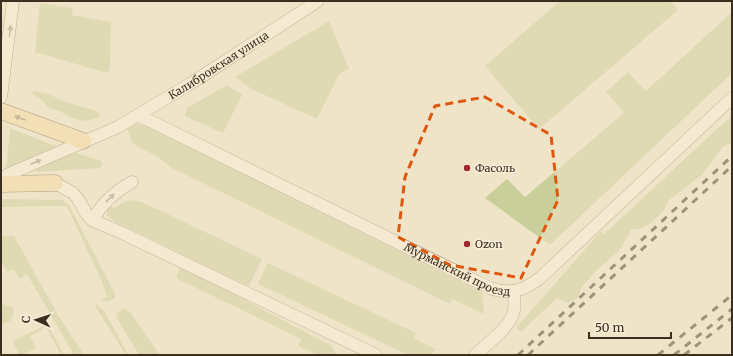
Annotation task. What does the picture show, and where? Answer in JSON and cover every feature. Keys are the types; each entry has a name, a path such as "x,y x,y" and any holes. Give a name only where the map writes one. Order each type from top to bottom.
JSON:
{"main road":[{"path":"1,111 83,141"},
{"path":"1,184 55,183"}],"street":[{"path":"1,97 13,1"},
{"name":"Калибровская улица","path":"1,179 83,141 109,132 118,127 190,84 318,1"},
{"name":"Мурманский проезд","path":"138,115 490,288 503,292 522,290 540,278 732,98"},
{"path":"92,220 108,199 121,188 132,182"},
{"path":"55,183 73,193 92,220 376,355"},
{"path":"475,355 511,320 514,312 514,291"}],"highlighted area":[{"path":"485,97 551,135 558,200 521,278 450,265 398,237 405,177 435,106"}],"green space":[{"path":"560,1 670,1 678,10 539,129 485,66"},
{"path":"40,3 73,8 72,15 111,22 110,69 107,73 35,52"},
{"path":"732,12 732,73 550,245 485,198 507,179 525,197 624,113 606,92 628,72 646,91"},
{"path":"329,21 349,69 340,73 317,119 252,89 235,77"},
{"path":"227,85 242,95 223,133 185,116 187,108"},
{"path":"34,91 49,94 63,101 99,112 100,117 85,121 71,118 58,110 50,109 42,100 32,94"},
{"path":"732,115 732,142 723,147 702,175 669,200 664,210 652,222 643,228 631,230 619,251 597,270 582,287 578,298 568,303 557,298 521,332 516,328 601,231 604,234"},
{"path":"136,124 147,126 482,292 484,314 452,299 450,304 172,168 156,156 132,142 127,129 131,125"},
{"path":"10,128 61,148 6,170"},
{"path":"74,152 101,161 103,165 100,168 38,172 34,169"},
{"path":"1,199 62,200 69,205 115,294 115,298 107,302 101,300 107,297 103,284 67,206 1,207"},
{"path":"132,200 142,202 262,259 249,286 117,223 107,216 107,211 110,206 114,208 124,202"},
{"path":"1,236 14,236 58,315 84,355 74,355 27,274 19,279 14,269 7,272 1,261"},
{"path":"268,263 416,333 414,338 435,349 431,355 408,355 258,284"},
{"path":"181,266 332,346 336,355 318,355 298,346 301,339 176,278"},
{"path":"1,303 12,307 14,313 10,321 1,325"},
{"path":"96,304 105,312 128,355 126,355 95,306"},
{"path":"124,308 130,312 160,355 139,355 116,317 117,313"},
{"path":"44,326 49,327 64,355 61,355 46,327 30,336 36,348 23,355 19,355 13,341"}],"railway":[{"path":"518,355 732,156"},
{"path":"528,355 732,166"},
{"path":"658,355 732,295"},
{"path":"674,355 732,309"},
{"path":"684,355 732,318"}],"place":[{"name":"Фасоль","path":"467,168"},
{"name":"Ozon","path":"467,244"}]}
